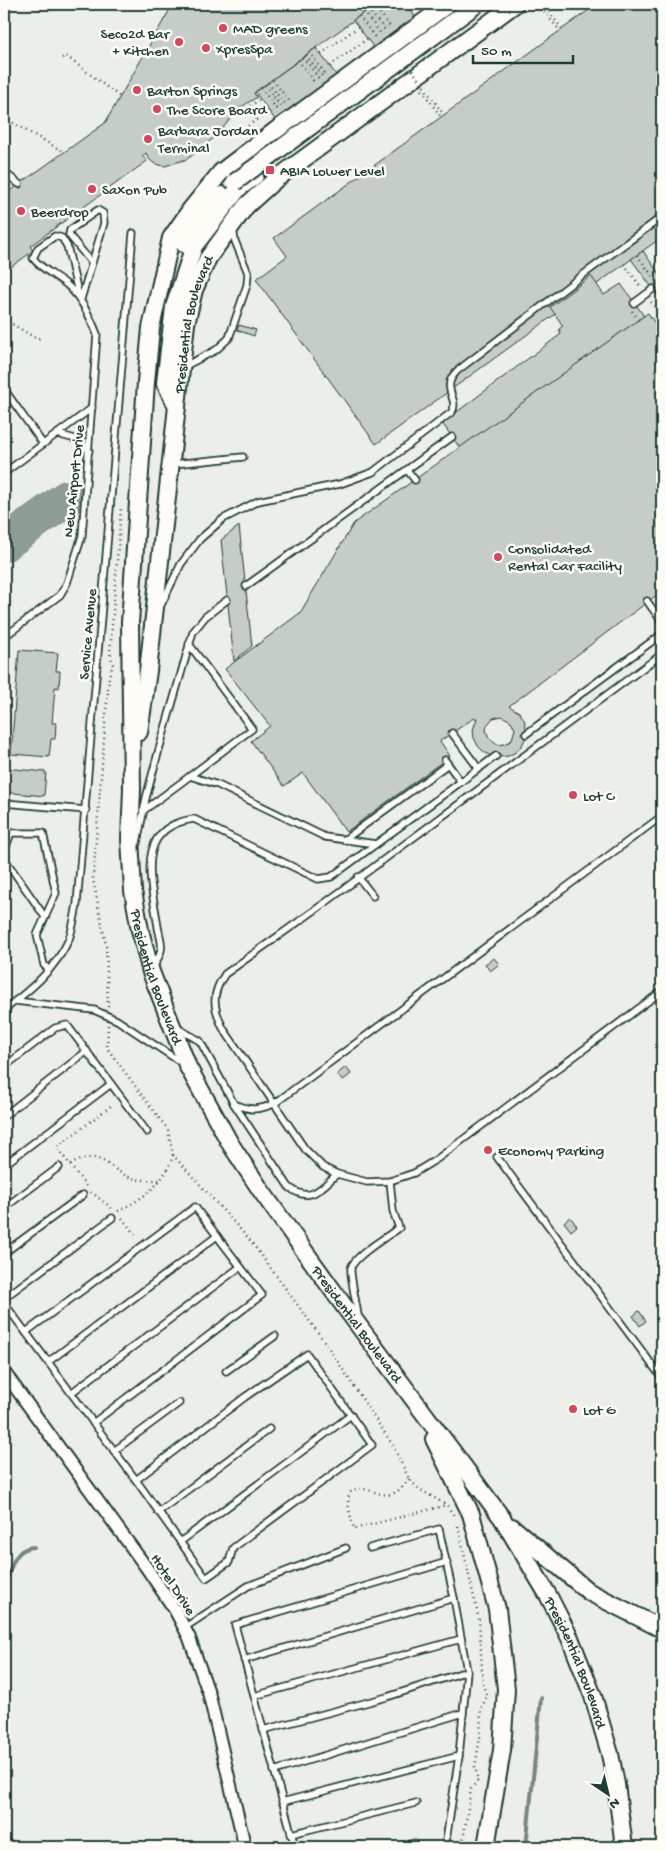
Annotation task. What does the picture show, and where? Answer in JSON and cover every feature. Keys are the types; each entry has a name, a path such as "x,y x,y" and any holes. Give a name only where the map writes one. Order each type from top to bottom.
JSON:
{"main road":[{"name":"Presidential Boulevard","path":"448,4 387,43 332,89 221,172 190,209 171,238 151,328 132,572 130,622 132,789 130,839 133,891 140,930 151,972 171,1026 188,1067 231,1145 262,1192 360,1328 502,1518 548,1595 570,1638 593,1696 610,1754 624,1847"},
{"path":"158,292 200,217 235,182 478,4"},
{"path":"177,406 164,383 174,307 194,246 238,189 294,144 484,4"},
{"name":"Presidential Boulevard","path":"132,789 148,671 186,324 194,290 208,258 246,206 276,179 515,4"},
{"path":"415,1401 471,1514 497,1609 506,1689 502,1750 486,1847"},
{"path":"502,1518 589,1592 662,1629"}],"street":[{"name":"Hotel Drive","path":"4,1372 146,1567 175,1610 200,1665 209,1694 245,1847"}],"lane":[{"path":"4,175 9,176 19,184"},
{"path":"80,301 104,223 103,214 98,210 70,230 69,235 91,262"},
{"path":"148,671 161,605 181,564 200,538 223,519 258,501 340,484 372,472 442,420 454,408 450,392 451,380 457,371 580,277 662,218"},
{"path":"181,368 193,360 216,350 229,338 247,285 248,273 235,241 232,224"},
{"name":"Service Avenue","path":"4,1010 49,970 60,956 70,937 78,904 133,233"},
{"path":"55,236 62,238 67,246 80,301 68,286 37,264 33,258 38,248 55,236"},
{"path":"634,303 653,289"},
{"name":"New Airport Drive","path":"4,636 60,595 67,582 82,536 97,334 80,301"},
{"path":"4,389 43,444"},
{"path":"4,473 92,408"},
{"path":"57,434 79,440 89,452"},
{"path":"246,586 452,437"},
{"path":"171,464 243,457"},
{"path":"407,470 415,480"},
{"path":"132,870 143,811 193,632 206,617 227,600"},
{"path":"647,602 662,622"},
{"path":"526,734 662,634"},
{"path":"143,811 252,729 189,644"},
{"path":"662,654 225,974 215,992 216,1012 223,1028 305,1149 323,1167 336,1174 367,1182 390,1181 414,1173 437,1159 662,991"},
{"path":"452,733 479,769"},
{"path":"151,972 162,949 150,866 153,844 162,832 179,821 194,820 318,879 331,877 496,756"},
{"path":"344,840 447,762 461,782"},
{"path":"190,776 218,785 325,837 376,844"},
{"path":"4,803 86,810"},
{"path":"234,1104 259,1110 274,1104 662,816"},
{"path":"4,852 11,834 43,833 56,893 37,935 44,964 49,970"},
{"path":"4,858 45,917"},
{"path":"358,877 373,896"},
{"path":"15,1001 94,1010 117,1020 188,1067"},
{"path":"4,1067 55,1028 67,1025 147,1132"},
{"path":"171,1026 200,1040 234,1104 289,1187 298,1194 308,1195 318,1191 336,1174"},
{"path":"4,1116 87,1052"},
{"path":"4,1165 111,1084"},
{"path":"497,1157 662,1378"},
{"path":"4,1208 59,1167"},
{"path":"360,1328 351,1268 357,1256 379,1243 398,1228 393,1211 390,1181"},
{"path":"4,1253 83,1195"},
{"path":"26,1332 195,1207 262,1295 93,1423"},
{"path":"4,1298 112,1218"},
{"path":"48,1362 217,1236"},
{"path":"70,1393 240,1266"},
{"path":"4,1303 136,1480 206,1578 229,1562 233,1548 372,1445 307,1354 245,1397 136,1480"},
{"path":"226,1371 275,1336"},
{"path":"114,1451 179,1403"},
{"path":"180,1542 351,1415"},
{"path":"158,1512 269,1429"},
{"path":"370,1548 439,1529 467,1671 459,1756 444,1847"},
{"path":"184,1628 248,1586 346,1548"},
{"path":"295,1847 235,1625 447,1562"},
{"path":"244,1660 454,1598"},
{"path":"254,1696 461,1639"},
{"path":"263,1730 387,1697 467,1671"},
{"path":"274,1771 463,1713"},
{"path":"282,1802 459,1756"},
{"path":"291,1834 416,1803"},
{"path":"398,1847 414,1843"}],"path":[{"path":"168,4 172,6"},
{"path":"409,8 415,4"},
{"path":"538,4 561,30 543,4"},
{"path":"368,9 387,43"},
{"path":"359,16 387,43"},
{"path":"321,54 358,27"},
{"path":"330,66 367,39"},
{"path":"310,52 332,89"},
{"path":"62,58 66,56 120,97"},
{"path":"303,58 332,89"},
{"path":"414,72 444,115"},
{"path":"268,83 290,120"},
{"path":"261,88 290,120"},
{"path":"246,109 260,99"},
{"path":"248,126 269,111"},
{"path":"4,120 6,119 64,152"},
{"path":"637,255 662,289"},
{"path":"648,297 662,317"},
{"path":"4,319 37,339 40,338"},
{"path":"111,1106 57,1147 82,1183 117,1212 136,1236"},
{"path":"117,1212 140,1200 161,1180 170,1166 172,1155"},
{"path":"70,1165 86,1159 99,1158 131,1178 161,1180"},
{"path":"409,1479 399,1490 391,1494 382,1495 358,1489 352,1492 348,1497 347,1505 354,1529 446,1505"}],"shaded area":[{"path":"4,4 662,4 662,1847 4,1847"}],"building":[{"name":"Barbara Jordan Terminal","path":"175,4 376,4 255,92 254,94 257,97 238,109 219,133 201,149 187,159 165,166 155,164 146,153 142,156 147,161 30,246 33,251 4,272 4,195 105,123 169,11"},
{"path":"376,4 406,4 416,18 374,48 353,20"},
{"path":"597,4 662,4 662,237 376,444 256,279 287,256 274,238"},
{"path":"316,48 337,76 276,121 255,92"},
{"path":"643,251 662,278 662,301 631,259"},
{"path":"591,276 604,295 621,284 644,316 460,448 442,423 561,334 559,329 563,326 550,307"},
{"name":"Consolidated Rental Car Facility","path":"648,313 662,333 662,591 509,706 519,712 524,719 526,728 526,737 516,752 500,757 491,756 484,752 474,738 473,730 477,718 474,718 440,741 450,756 346,832 303,773 284,786 251,741 270,726 225,669 300,613 354,523","holes":["502,716 511,721 515,729 509,742 500,745 489,738 486,730 487,725 493,718"]},
{"path":"239,325 256,330 254,336 237,330"},
{"path":"239,526 252,646 234,661 221,540"},
{"path":"19,650 58,653 56,671 60,671 59,688 55,687 52,723 56,723 55,739 51,739 49,757 11,754"},
{"path":"4,768 46,772 44,796 4,792"},
{"path":"494,958 499,964 490,971 485,964"},
{"path":"346,1067 351,1074 342,1081 337,1074"},
{"path":"570,1217 577,1226 571,1231 564,1222"},
{"path":"639,1311 646,1321 640,1326 633,1316"}],"waterway":[{"path":"4,1588 17,1556 21,1551 34,1547"},
{"path":"526,1847 541,1698"}],"taxiway":[{"path":"4,544 67,498"}],"place":[{"name":"MAD greens","path":"223,28"},
{"name":"Seco2d Bar + Kitchen","path":"179,42"},
{"name":"XpresSpa","path":"206,48"},
{"name":"Barton Springs","path":"137,90"},
{"name":"The Score Board","path":"157,109"},
{"name":"Barbara Jordan Terminal","path":"148,139"},
{"name":"ABIA Lower Level","path":"270,170"},
{"name":"Saxon Pub","path":"92,189"},
{"name":"Beerdrop","path":"21,211"},
{"name":"Consolidated Rental Car Facility","path":"498,557"},
{"name":"Lot C","path":"573,795"},
{"name":"Economy Parking","path":"488,1150"},
{"name":"Lot G","path":"573,1409"}]}
